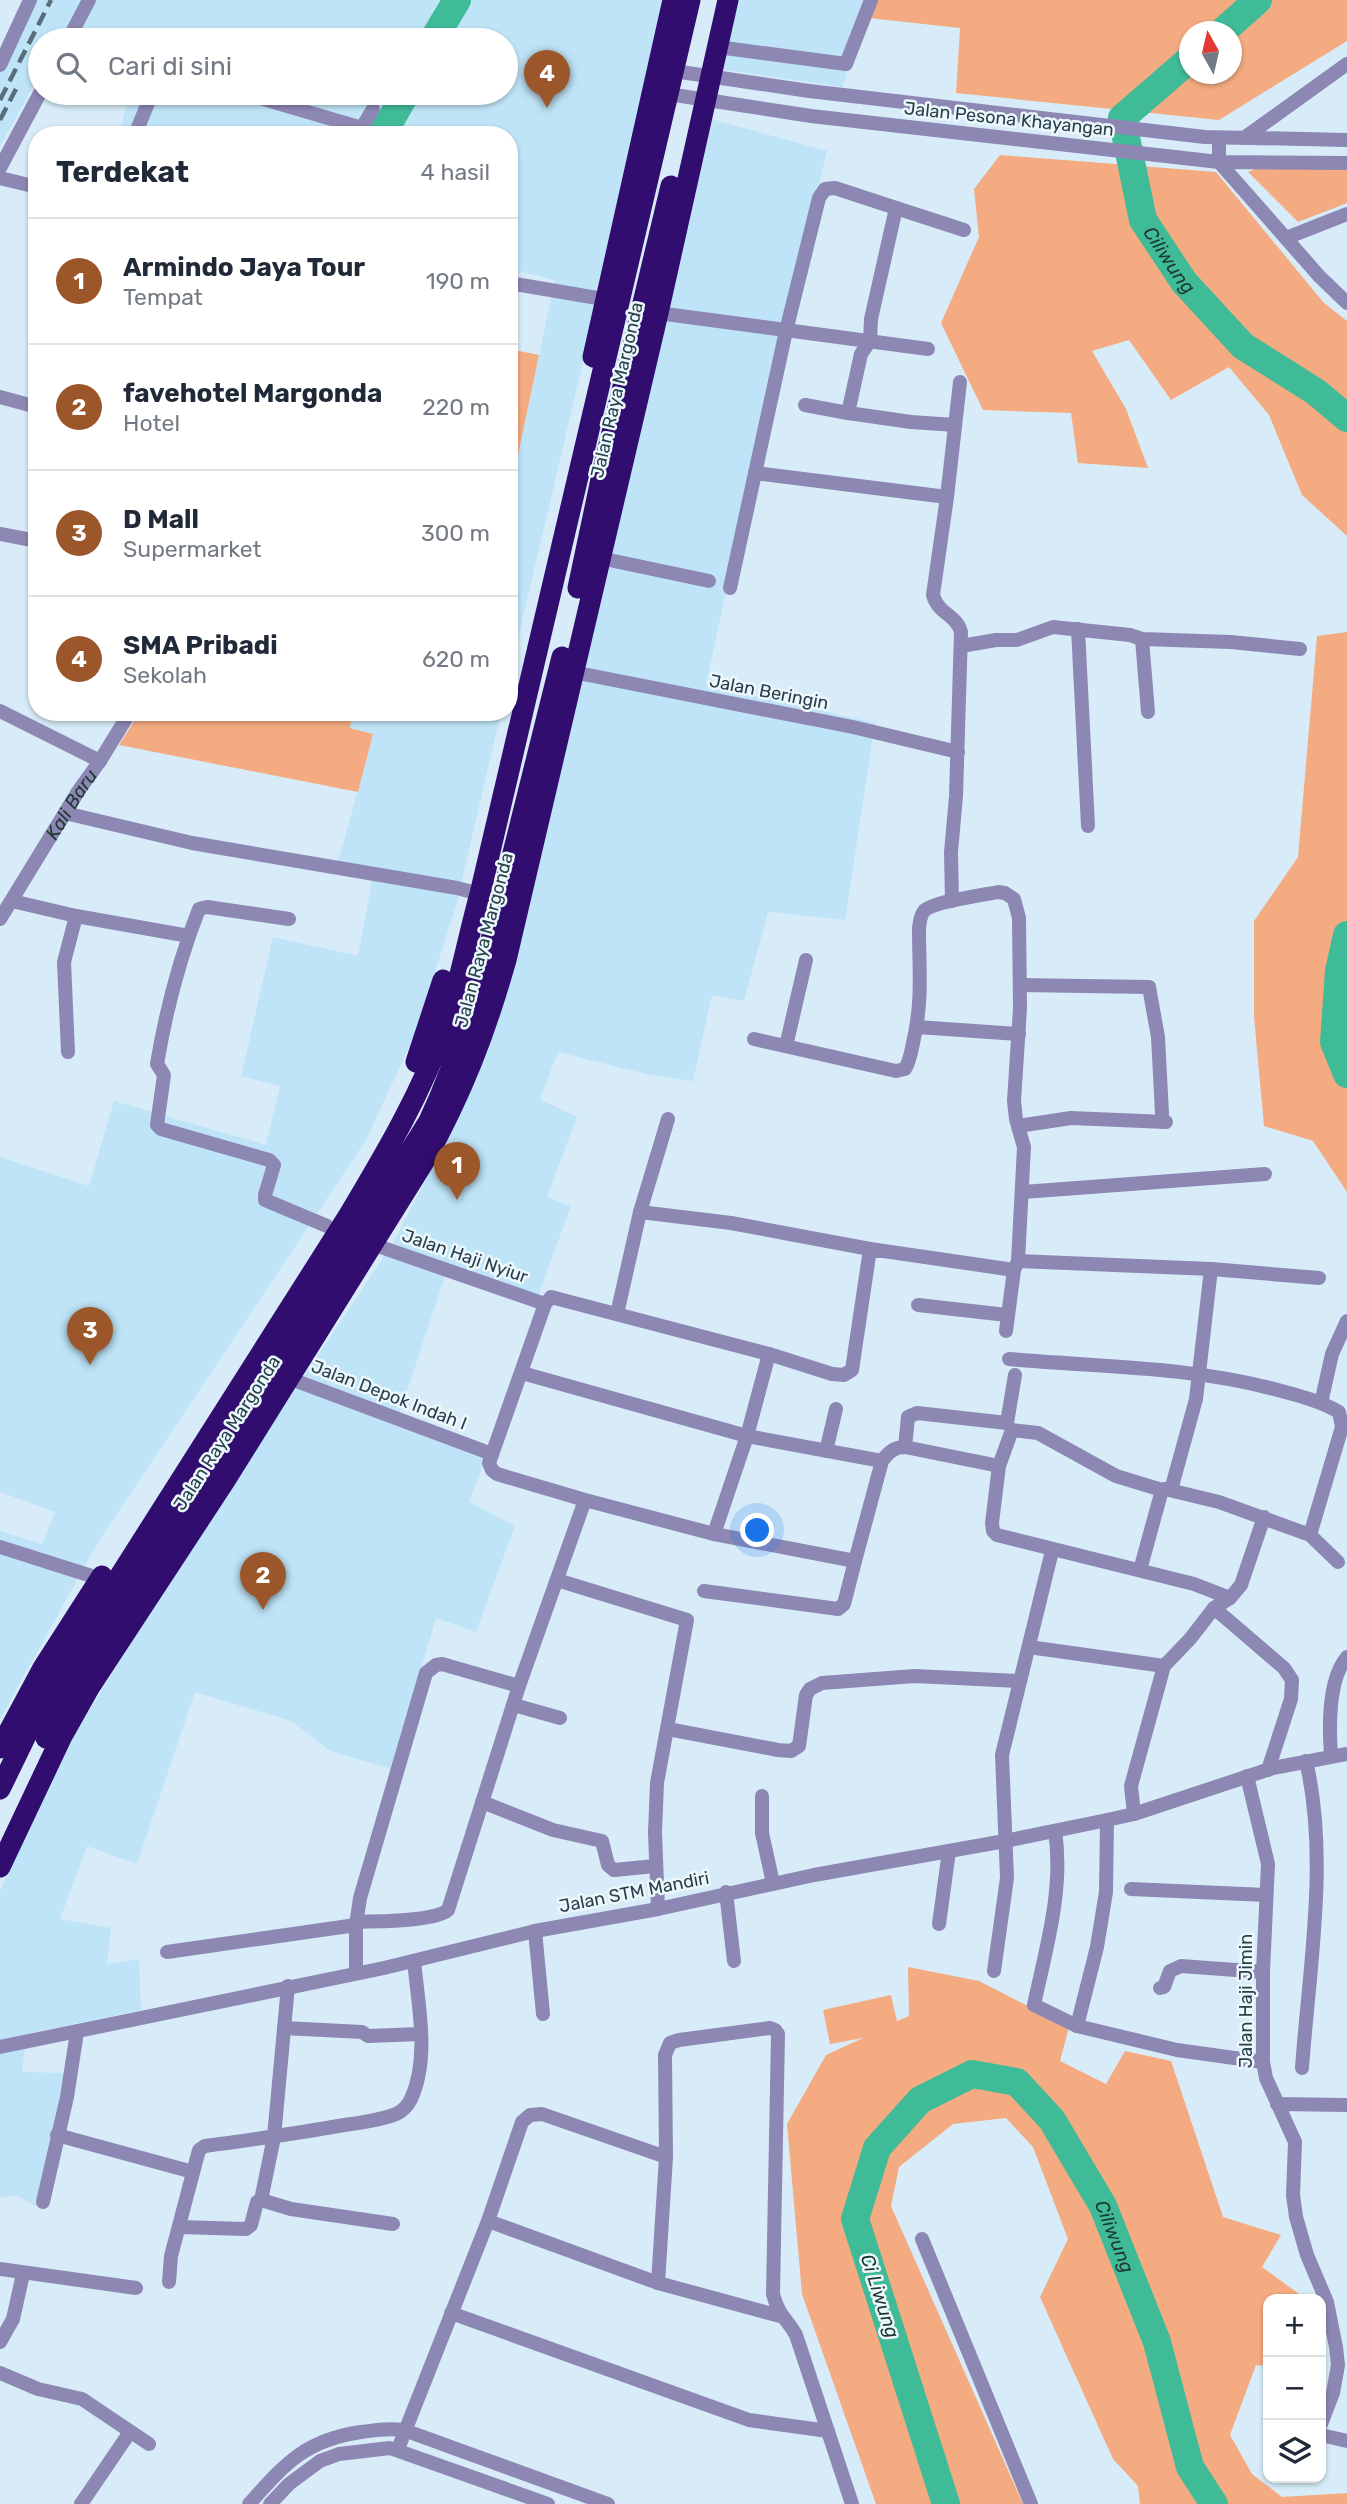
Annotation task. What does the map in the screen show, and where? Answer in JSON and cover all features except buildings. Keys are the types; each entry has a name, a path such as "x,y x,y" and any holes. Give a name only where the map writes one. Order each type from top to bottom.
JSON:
{"highway":[{"name":"Jalan Raya Margonda","path":"613,301 674,71 676,25 673,0"},
{"name":"Jalan Raya Margonda","path":"518,703 676,25 690,0"},
{"name":"Jalan Raya Margonda","path":"497,957 603,470 704,76 714,0"},
{"name":"Jalan Raya Margonda","path":"704,76 717,47 728,0"},
{"name":"Jalan Raya Margonda","path":"0,1748 59,1691 281,1375 364,1241 433,1113 497,957 573,672 658,313 698,99"},
{"name":"Jalan Raya Margonda","path":"0,1833 59,1691 101,1579 338,1217 394,1140 418,1091 446,1023 514,721"},
{"name":"Jalan Raya Margonda","path":"0,1788 338,1217"},
{"name":"Jalan Raya Margonda","path":"0,1867 38,1783 59,1691"}],"street":[{"path":"0,65 30,0"},
{"path":"74,28 89,0"},
{"path":"717,47 846,64 871,0"},
{"path":"1244,138 1347,64"},
{"name":"Jalan Pesona Khayangan","path":"674,71 1212,138 1347,140"},
{"name":"Jalan Pesona Khayangan","path":"668,94 811,116 1219,162 1347,163"},
{"path":"0,168 34,105"},
{"path":"139,126 147,105"},
{"path":"280,105 345,126"},
{"path":"363,126 373,109"},
{"path":"1212,138 1219,162 1319,276 1347,303"},
{"path":"0,178 28,185"},
{"path":"730,588 783,331 821,193 835,188 964,230"},
{"path":"848,413 861,354 870,341 871,319 896,208"},
{"path":"1286,238 1347,214"},
{"path":"518,285 613,301"},
{"path":"658,313 928,349"},
{"path":"952,901 951,852 958,752 961,646 959,625 951,615 940,610 933,596 960,382"},
{"path":"0,397 28,405"},
{"path":"805,405 911,422 955,425"},
{"path":"755,473 947,497"},
{"path":"0,534 28,539"},
{"path":"600,558 709,581"},
{"path":"961,646 996,640 1017,640 1053,627 1130,635 1142,639 1231,642 1300,649"},
{"path":"1078,629 1087,826"},
{"path":"1142,639 1148,712"},
{"name":"Jalan Beringin","path":"573,672 853,727 958,752"},
{"path":"0,711 100,761"},
{"path":"0,919 124,721"},
{"path":"65,813 192,843 473,893"},
{"path":"754,1039 901,1071 909,1062 917,1027 922,974 920,918 929,908 952,901 998,892 1014,899 1019,918 1020,985 1014,1101 1024,1147 1016,1266 1006,1331"},
{"path":"12,901 76,916 189,936"},
{"path":"289,919 202,907 199,909 165,1015 157,1064 163,1075 157,1125 161,1129 270,1160 274,1165 265,1200 338,1217"},
{"path":"68,1052 64,962 76,916"},
{"path":"786,1046 806,960"},
{"path":"1018,1126 1071,1118 1164,1118 1158,1037 1149,987 1020,985"},
{"path":"917,1027 1019,1034"},
{"path":"617,1314 640,1212 668,1119"},
{"path":"1023,1192 1265,1174"},
{"path":"640,1212 730,1223 870,1249 1016,1266 1211,1269 1319,1278"},
{"name":"Jalan Haji Nyiur","path":"364,1241 545,1304"},
{"path":"855,1561 714,1534 585,1500 497,1474 489,1464 545,1304 551,1297 844,1376 852,1370 870,1249"},
{"path":"1139,1570 1196,1399 1211,1269"},
{"path":"918,1305 1007,1315"},
{"path":"1321,1403 1332,1354 1347,1321"},
{"path":"714,1534 747,1436 769,1354"},
{"path":"1009,1359 1199,1373 1256,1384 1321,1403 1339,1412 1342,1427 1340,1460 1310,1535"},
{"path":"522,1373 747,1436 882,1461"},
{"path":"905,1447 908,1417 917,1413 1007,1423 1015,1374"},
{"name":"Jalan Depok Indah I","path":"281,1375 492,1454"},
{"path":"826,1451 836,1409"},
{"path":"1230,1598 1194,1584 1008,1539 993,1531 999,1466 1012,1430 1038,1433 1116,1476 1264,1517 1310,1535 1338,1562"},
{"path":"704,1591 838,1609 844,1604 882,1461 889,1452 896,1447 905,1447 999,1466"},
{"path":"167,1952 445,1913 519,1686 585,1500"},
{"path":"1134,1814 1131,1786 1164,1666 1214,1608 1230,1598 1241,1585 1264,1517"},
{"path":"0,1547 101,1579"},
{"path":"994,1970 1007,1878 1002,1755 1052,1550"},
{"path":"556,1580 687,1620 657,1783 655,1866 658,1909"},
{"path":"1214,1608 1287,1671 1292,1680 1290,1699 1270,1769"},
{"path":"1029,1647 1164,1666"},
{"path":"1332,1755 1329,1728 1337,1672 1347,1657"},
{"path":"356,1972 356,1924 360,1898 426,1673 442,1664 519,1686"},
{"path":"668,1729 791,1751 799,1746 806,1695 810,1689 822,1683 915,1676 1020,1681"},
{"path":"514,1705 560,1718"},
{"name":"Jalan STM Mandiri","path":"0,2047 414,1961 535,1931 1107,1820 1134,1814 1270,1769 1347,1754"},
{"path":"1301,2068 1317,1880 1312,1789 1306,1761"},
{"name":"Jalan Haji Jimin","path":"1247,1776 1268,1864 1263,1972 1263,2062 1277,2104 1295,2142 1293,2195 1296,2217 1341,2349 1334,2393 1323,2420"},
{"path":"762,1796 762,1833 773,1883"},
{"path":"482,1802 553,1830 602,1841 608,1865 614,1870 655,1866"},
{"path":"1077,2026 1097,1947 1106,1892 1107,1820"},
{"path":"1055,1831 1058,1851 1057,1885 1034,2005 1077,2026 1177,2050 1263,2062"},
{"path":"939,1924 949,1851"},
{"path":"1131,1889 1266,1895"},
{"path":"726,1892 734,1961"},
{"path":"535,1931 543,2014"},
{"path":"169,2282 171,2256 199,2150 205,2146 274,2137 397,2114 411,2100 419,2075 421,2034 414,1961"},
{"path":"1160,1988 1164,1987 1170,1971 1181,1966 1263,1972"},
{"path":"179,2228 246,2230 251,2225 257,2202 261,2200 274,2137 288,1986"},
{"path":"284,2028 362,2032 368,2036 421,2034"},
{"path":"658,2283 666,2157 665,2055 670,2043 679,2039 770,2028 778,2034 773,2294 780,2316"},
{"path":"43,2202 67,2097 77,2032"},
{"path":"1277,2104 1347,2105"},
{"path":"398,2449 488,2221 523,2122 530,2115 542,2114 666,2157"},
{"path":"57,2135 193,2172"},
{"path":"261,2200 291,2209 393,2224"},
{"path":"488,2221 658,2283 780,2316 789,2323 796,2335 852,2504"},
{"path":"922,2239 1031,2504"},
{"path":"0,2269 136,2288"},
{"path":"0,2342 13,2319 23,2274"},
{"path":"451,2313 750,2420 828,2431"},
{"path":"0,2373 38,2389 82,2399 149,2444"},
{"path":"249,2504 281,2468 312,2445 355,2433 384,2429 404,2430 608,2504"},
{"path":"81,2504 130,2432"},
{"path":"1326,2436 1347,2441"},
{"path":"270,2504 289,2484 330,2457 356,2451 398,2449 548,2504"}],"shaded area":[{"path":"30,0 668,0 518,639 518,455 555,280 518,271 518,126 121,126 126,105 518,105 518,28 28,28 28,96 0,146 0,64"},
{"path":"733,0 865,0 843,87 718,69"},
{"path":"865,0 1347,0 1347,41 1219,120 956,93 960,28 860,17"},
{"path":"711,119 827,151 784,325 706,684 875,723 845,920 768,912 744,1001 712,995 693,1081 650,1075 558,1052 540,1099 577,1117 547,1197 571,1206 538,1296 449,1264 398,1418 487,1454 469,1502 515,1526 476,1632 436,1618 392,1769 330,1751 291,1721 195,1692 137,1864 87,1846 60,1919 111,1928 107,1964 139,1959 141,2010 27,2034 22,2072 73,2073 62,2142 39,2208 16,2195 0,2198 0,1891 68,1744 225,1494 393,1243 451,1130"},
{"path":"1000,155 1216,172 1324,303 1347,321 1347,536 1302,495 1269,415 1229,367 1171,400 1129,340 1092,351 1126,409 1148,468 1078,463 1071,413 983,410 941,323 979,237 974,189"},
{"path":"1262,166 1347,167 1347,203 1298,222 1248,172"},
{"path":"518,351 539,355 518,455"},
{"path":"1347,632 1347,1192 1313,1141 1264,1126 1254,1017 1254,921 1298,857 1317,636"},
{"path":"134,721 351,721 350,728 373,734 358,792 119,745"},
{"path":"351,721 499,721 456,906 416,1032 366,1140 97,1544 0,1719 0,1531 42,1544 55,1512 0,1492 0,1157 89,1186 114,1101 266,1145 280,1086 241,1076 273,937 358,956 373,876 336,870 373,735 350,728"},
{"path":"908,1967 979,1981 1069,2027 1060,2061 1106,2084 1125,2051 1171,2061 1223,2217 1281,2235 1262,2267 1299,2294 1263,2294 1263,2366 1256,2365 1230,2435 1252,2474 1282,2497 1347,2493 1347,2504 1140,2504 1138,2486 1113,2459 1040,2297 1068,2239 1033,2147 1006,2118 953,2124 899,2167 891,2206 1023,2504 876,2504 802,2294 787,2124 826,2055 863,2038 830,2044 823,2010 891,1995 897,2021 909,2016"}],"waterway":[{"name":"Kali Baru","path":"440,28 457,0"},
{"name":"Ciliwung","path":"1234,21 1258,0"},
{"name":"Ciliwung","path":"1179,69 1122,118 1143,220 1184,282 1243,346 1316,392 1347,418"},
{"name":"Kali Baru","path":"387,126 399,105"},
{"name":"Ciliwung","path":"1347,935 1339,971 1334,1042 1347,1074"},
{"name":"Ciliwung","path":"946,2504 855,2219 877,2148 920,2100 972,2074 1017,2082 1052,2120 1103,2206 1157,2342 1190,2467 1214,2504"}],"railway":[{"path":"37,28 51,0"},
{"path":"0,100 28,45"},
{"path":"0,120 16,89"}],"place":[{"name":"SMA Pribadi","path":"547,108"},
{"name":"Armindo Jaya Tour","path":"457,1200"},
{"name":"D Mall","path":"90,1365"},
{"name":"favehotel Margonda","path":"263,1610"}],"water label":[{"name":"Ci Liwung","path":"880,2296"}]}
